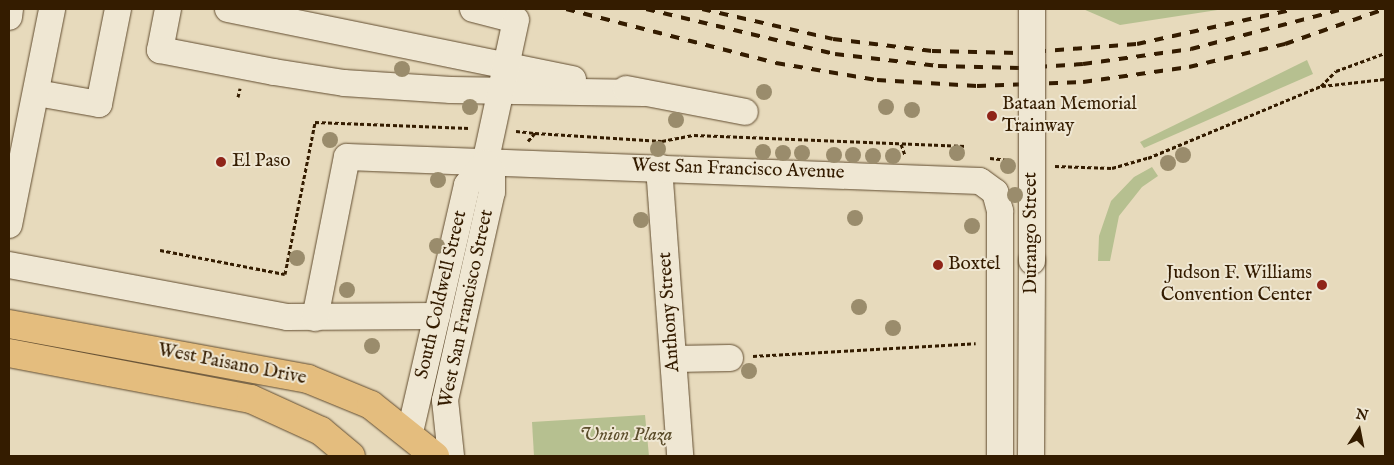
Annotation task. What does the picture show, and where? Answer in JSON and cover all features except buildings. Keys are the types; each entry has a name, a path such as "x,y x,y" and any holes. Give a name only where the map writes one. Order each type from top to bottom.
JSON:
{"main road":[{"name":"West Paisano Drive","path":"9,324 308,379 371,405 409,444 435,456"},
{"name":"West Paisano Drive","path":"9,353 251,399 321,431 351,456"}],"street":[{"path":"9,17 10,9"},
{"path":"9,225 37,93 52,9"},
{"path":"37,93 99,104 118,9"},
{"path":"167,9 160,50 344,83 451,90 504,77"},
{"path":"228,9 456,53 504,77 644,93 745,112"},
{"path":"473,9 516,20 485,163"},
{"name":"Durango Street","path":"1031,456 1032,9"},
{"path":"451,90 456,53"},
{"name":"West San Francisco Avenue","path":"315,318 347,157 485,163 659,167 962,178 989,185 1000,210 1000,342"},
{"name":"South Coldwell Street","path":"409,444 467,185 485,163"},
{"name":"West San Francisco Street","path":"451,456 445,400 492,192 492,172 485,163"},
{"name":"Anthony Street","path":"659,167 680,456"},
{"path":"9,265 287,317 437,316"},
{"path":"1000,342 1000,456"},
{"path":"674,359 730,358"}],"path":[{"path":"1321,86 1336,71 1385,53"},
{"path":"1043,164 1112,168 1321,86 1385,79"},
{"path":"160,250 285,274 315,122 477,128"},
{"path":"506,130 662,141 694,135 759,140 966,146"},
{"path":"520,164 520,150 535,133"},
{"path":"756,144 759,140"},
{"path":"818,148 820,142"},
{"path":"901,144 908,157"},
{"path":"985,157 1014,161"},
{"path":"730,358 1000,342"}],"green space":[{"path":"1083,9 1224,9 1120,25"},
{"path":"1307,60 1313,74 1144,148 1140,142"},
{"path":"1152,167 1158,176 1142,187 1119,216 1110,261 1098,261 1099,236 1111,201 1134,177"},
{"name":"Union Plaza","path":"645,415 649,456 534,456 532,422"}],"railway":[{"path":"566,9 776,63 877,80 977,86 1083,82 1189,67 1285,44 1385,9"},
{"path":"646,9 835,54 938,66 1020,68 1083,64 1191,49 1344,9"},
{"path":"702,9 833,39 932,51 1019,53 1137,44 1295,9"}],"place":[{"name":"Bataan Memorial Trainway","path":"992,116"},
{"name":"El Paso","path":"221,162"},
{"name":"Boxtel","path":"938,265"},
{"name":"Judson F. Williams Convention Center","path":"1322,285"}]}
